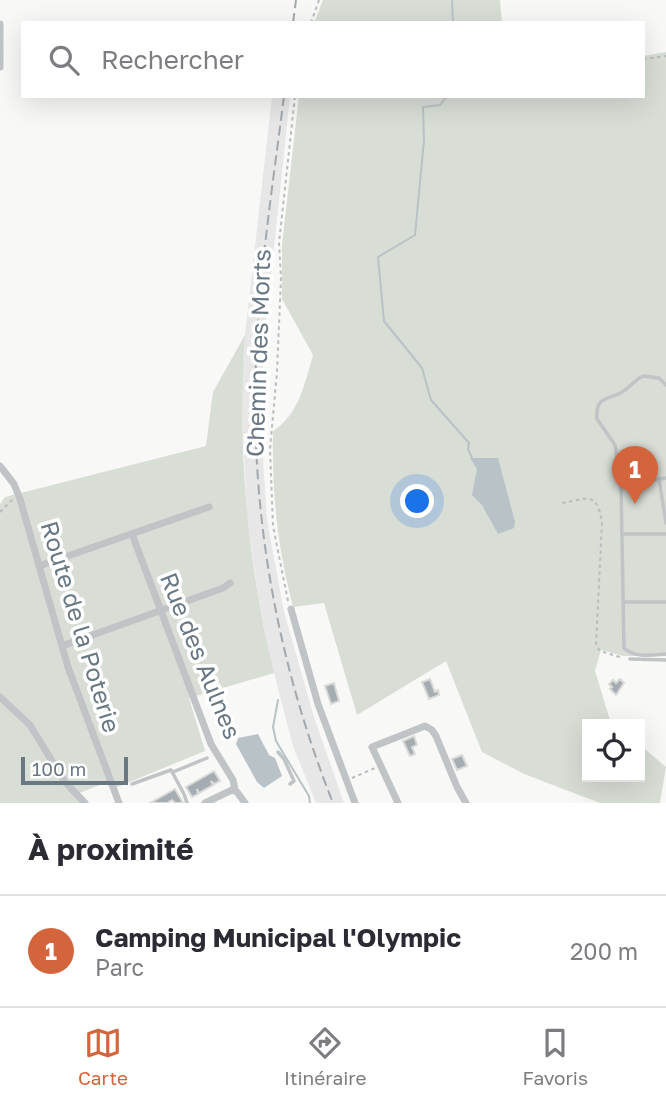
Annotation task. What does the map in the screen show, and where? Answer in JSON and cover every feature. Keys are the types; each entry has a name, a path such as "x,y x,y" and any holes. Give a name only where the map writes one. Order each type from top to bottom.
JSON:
{"street":[{"path":"0,23 0,67"},
{"name":"Route de la Poterie","path":"0,466 18,493 76,691 119,803"},
{"path":"39,566 209,507"},
{"name":"Rue des Aulnes","path":"132,534 211,744 233,780 235,790 245,803"},
{"path":"62,646 223,588 230,583"},
{"path":"291,609 318,704 355,803"},
{"path":"0,697 30,725 65,782 85,803"},
{"path":"398,803 372,747 419,727 430,728 436,736 466,803"},
{"path":"205,803 226,791 235,790"}],"lane":[{"path":"666,385 659,377 643,376 624,392 606,398 599,405 597,419 615,446 621,485 625,650 638,655 666,654"},
{"path":"621,485 666,478"},
{"path":"660,479 666,523"},
{"path":"622,534 666,534"},
{"path":"623,602 666,603"},
{"path":"630,659 666,660"},
{"path":"278,752 294,781 290,784"},
{"path":"132,784 207,758"},
{"path":"173,772 187,803"}],"path":[{"path":"312,21 319,0"},
{"path":"645,60 666,56"},
{"name":"Chemin des Morts","path":"291,609 273,526 270,449 281,278 279,243 295,98"},
{"path":"0,512 18,493"},
{"path":"562,503 586,498 592,499 600,506 603,523 596,645 600,651 630,659"},
{"path":"346,781 379,766"}],"shaded area":[{"path":"323,0 500,0 502,21 315,21"},
{"path":"666,52 666,656 623,656 601,650 595,671 610,719 582,719 582,782 645,782 645,749 666,767 660,803 600,803 524,774 482,752 446,661 357,715 324,603 293,607 277,520 273,431 295,407 313,355 282,299 282,245 299,98 645,98 645,56"},
{"path":"272,98 290,98 263,352 263,460 267,520 284,612 314,717 344,803 316,803 293,746 270,658 247,517 241,389"},
{"path":"245,335 242,420 246,505 257,589 274,673 189,698 205,751 115,788 113,780 74,795 82,803 0,803 0,504 5,497 206,446 213,392"},
{"path":"470,458 498,458 515,522 514,528 498,534 482,505 472,495 477,469"},
{"path":"258,734 269,755 275,758 282,776 264,788 257,782 236,744 238,738"}],"building":[{"path":"430,679 439,695 429,699 422,682"},
{"path":"620,679 624,683 616,695 609,684"},
{"path":"334,683 339,701 331,704 325,686"},
{"path":"414,736 417,745 412,747 415,754 410,756 403,741"},
{"path":"462,755 467,766 457,770 452,759"},
{"path":"214,771 220,781 214,784 211,781 213,785 199,793 197,789 198,794 192,797 186,787"},
{"path":"175,789 183,803 175,803 172,800 167,803 150,803"}],"waterway":[{"path":"452,0 453,21"},
{"path":"445,98 440,105 423,107 424,140 415,235 378,257 384,321 422,368 431,400 469,443 468,449 473,460"},
{"path":"278,700 273,727 276,741 309,796 310,803"}],"railway":[{"path":"293,21 296,0"},
{"path":"284,98 260,294 255,418 258,474 271,586 282,641 296,696 333,803"}],"place":[{"name":"Camping Municipal l'Olympic","path":"635,504"}]}
